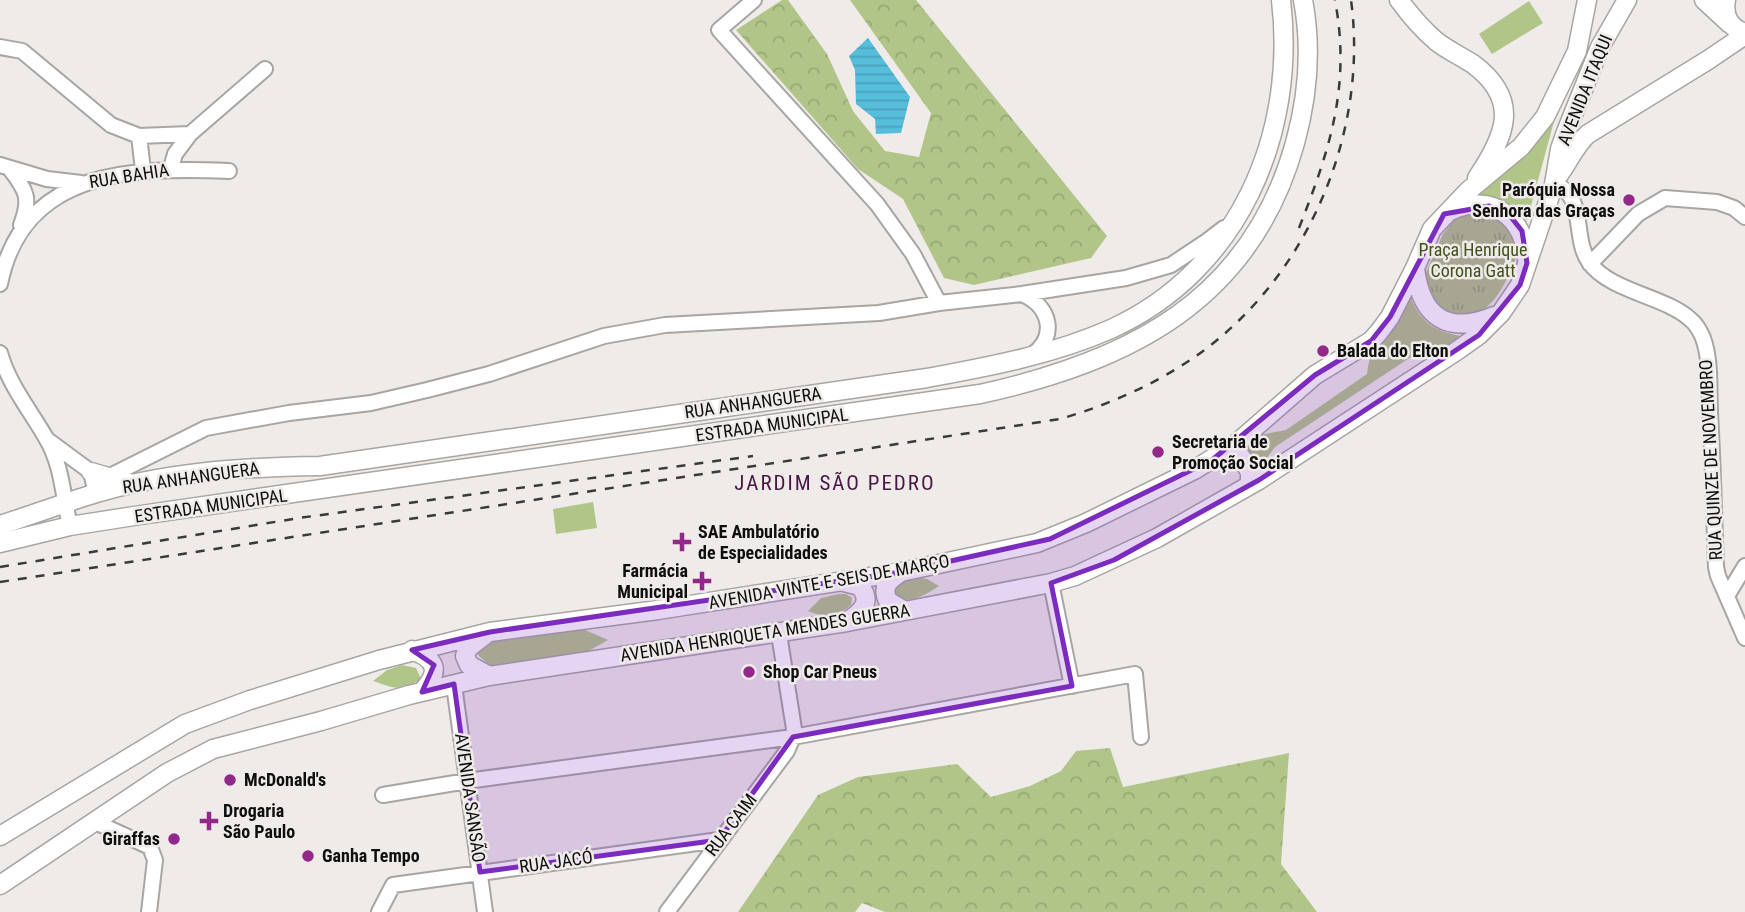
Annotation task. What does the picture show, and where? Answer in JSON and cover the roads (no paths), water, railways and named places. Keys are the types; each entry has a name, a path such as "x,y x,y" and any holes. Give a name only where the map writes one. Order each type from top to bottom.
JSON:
{"main road":[{"name":"RUA ANHANGUERA","path":"0,525 92,495 187,475 223,470 320,466 928,378 1026,359 1084,341 1114,328 1156,303 1193,275 1208,259 1248,198 1272,142 1278,116 1285,58 1281,0"},
{"name":"ESTRADA MUNICIPAL","path":"0,543 134,516 980,394 1066,372 1139,341 1171,321 1215,284 1234,263 1267,214 1291,155 1308,87 1303,0"},
{"path":"1399,0 1413,19 1437,41 1472,63 1492,79 1500,90 1504,102 1504,121 1500,137 1468,191"},
{"path":"1468,191 1521,147 1545,117 1577,51 1587,0"},
{"name":"AVENIDA ITAQUI","path":"1527,263 1555,182 1560,149 1585,83 1600,47 1627,0"},
{"path":"1704,0 1741,32"},
{"path":"1726,0 1725,12 1741,32"},
{"path":"1555,182 1578,144 1588,134 1676,81 1741,32"},
{"name":"AVENIDA VINTE E SEIS DE MARÇO","path":"0,836 185,724 250,700 412,650 490,632 640,613 901,572 1050,539 1212,460 1236,444 1315,375 1371,341 1390,317 1432,229 1468,191"},
{"path":"1415,268 1417,281 1431,311 1455,324 1473,324 1501,313 1520,285 1527,263 1521,231 1506,214 1481,205 1463,206 1444,214"},
{"name":"AVENIDA HENRIQUETA MENDES GUERRA","path":"0,885 167,773 213,749 489,676 847,622 1051,583 1114,559 1250,485 1458,350 1479,335 1501,313"},
{"path":"1212,460 1241,457 1250,472 1250,485"},
{"path":"99,474 136,485"},
{"path":"187,475 190,501"},
{"path":"134,516 151,509 190,501 302,487 329,489"},
{"path":"75,526 82,503 92,495"},
{"path":"901,572 888,581 885,590 888,601 903,610"},
{"path":"840,581 860,586 866,596 861,612 847,622"},
{"path":"489,676 469,665 465,656 468,648 490,632"},
{"path":"412,650 427,655 433,665 432,677 422,692"}],"street":[{"path":"754,0 719,30 877,204 913,254 939,303"},
{"path":"0,47 22,51 111,125 139,136 190,134"},
{"path":"172,168 175,155 190,134 265,69"},
{"path":"139,136 143,170"},
{"path":"5,167 47,179 81,183"},
{"path":"5,167 21,185 27,198 27,209 19,232"},
{"name":"RUA BAHIA","path":"0,284 19,232 46,204 81,183 143,170 172,168 229,171"},
{"path":"1555,182 1573,198 1581,243 1590,264 1638,215 1665,198 1717,202 1734,208 1745,217"},
{"path":"92,495 99,474 206,428 289,412 371,402 427,390 489,374 604,336 664,324 857,315 1126,278 1158,270 1182,259 1234,219"},
{"name":"RUA QUINZE DE NOVEMBRO","path":"1590,264 1622,286 1686,316 1703,338 1709,375 1716,567 1745,638"},
{"path":"1022,294 1039,304 1048,325 1045,342 1026,359"},
{"path":"0,353 15,389 48,440 63,487 65,504 75,526"},
{"path":"48,440 99,474"},
{"path":"1727,596 1745,566"},
{"path":"1051,583 1072,686"},
{"path":"779,634 793,737"},
{"path":"383,795 793,737 1135,674 1141,737"},
{"name":"AVENIDA SANSÃO","path":"454,684 485,912"},
{"name":"RUA CAIM","path":"667,912 787,751 793,737"},
{"path":"95,822 150,847 155,860 149,912"},
{"name":"RUA JACÓ","path":"379,912 393,885 719,840"}],"water":[{"path":"868,38 910,97 901,133 876,134 875,119 856,104 855,70 849,56"}],"railway":[{"path":"1299,228 1320,171 1335,117 1340,61 1335,0"},
{"path":"0,582 1060,419 1129,394 1173,371 1232,327 1263,295 1290,258 1313,219 1344,134 1352,89 1354,45 1351,0"},
{"path":"0,567 299,518 753,456"}],"place":[{"name":"Paróquia Nossa Senhora das Graças","path":"1629,200"},
{"name":"Balada do Elton","path":"1323,351"},
{"name":"Secretaria de Promoção Social","path":"1158,452"},
{"name":"SAE Ambulatório de Especialidades","path":"682,542"},
{"name":"Farmácia Municipal","path":"702,581"},
{"name":"Shop Car Pneus","path":"749,672"},
{"name":"McDonald's","path":"230,780"},
{"name":"Drogaria São Paulo","path":"209,821"},
{"name":"Giraffas","path":"174,839"},
{"name":"Ganha Tempo","path":"308,856"}],"district":[{"name":"JARDIM SÃO PEDRO","path":"835,483"}],"park label":[{"name":"Praça Henrique Corona Gatt","path":"1473,260"}]}
